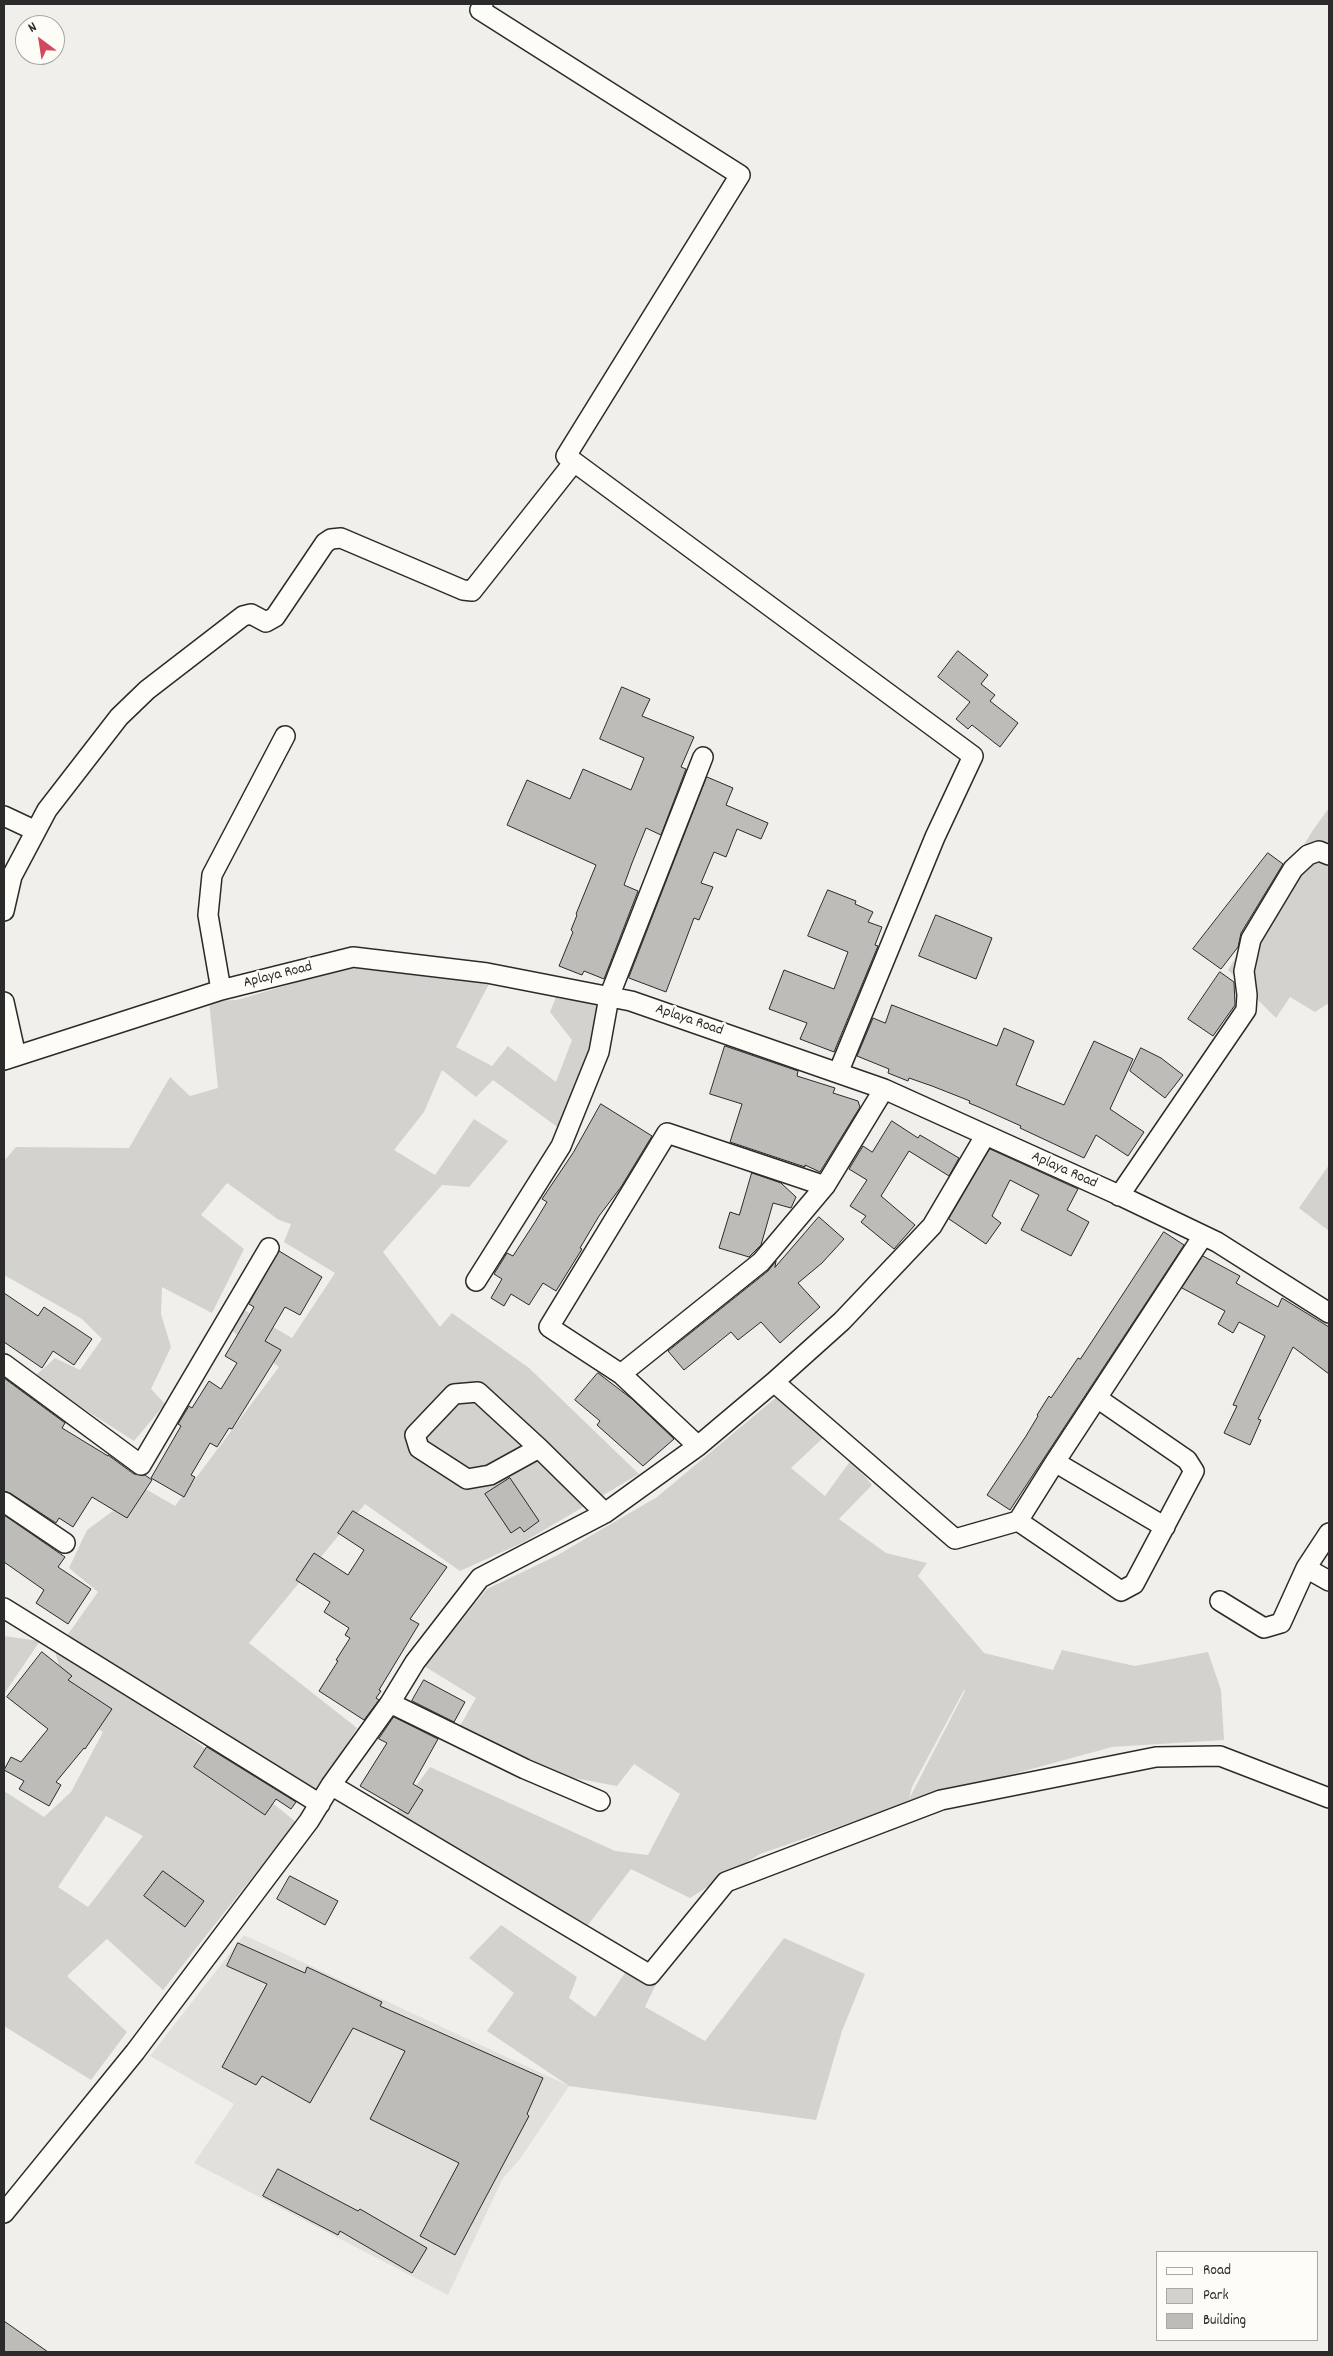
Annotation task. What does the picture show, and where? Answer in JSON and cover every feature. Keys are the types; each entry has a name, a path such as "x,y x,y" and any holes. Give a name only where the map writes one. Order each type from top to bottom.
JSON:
{"street":[{"path":"483,4 480,10 740,175 566,456 972,756 935,837 838,1073"},
{"path":"4,911 12,876 47,810 119,717 147,690 243,616 251,614 266,622 275,617 330,539 341,538 463,590 472,592 574,462"},
{"path":"221,990 208,915 212,875 284,736"},
{"path":"476,1280 561,1146 599,1052 609,997 704,757"},
{"path":"4,816 36,831"},
{"path":"1119,1196 1246,1010 1247,995 1244,971 1251,939 1293,869 1308,855 1319,851 1329,855"},
{"name":"Aplaya Road","path":"10,1058 221,990 354,957 487,973 631,1001 884,1089 1217,1242 1329,1314"},
{"path":"4,1002 10,1058"},
{"path":"622,1374 761,1262 825,1186 884,1089"},
{"path":"698,1446 622,1374 548,1327 667,1133 825,1186"},
{"path":"4,2213 136,2052 320,1804 331,1784 390,1703 415,1662 480,1578 605,1513 698,1446 774,1382 842,1321 932,1226 985,1136"},
{"path":"774,1382 955,1539 1018,1521 1203,1236"},
{"path":"4,1364 141,1465 269,1248"},
{"path":"540,1448 490,1475 467,1479 419,1448 415,1435 454,1394 478,1392 540,1448 605,1513"},
{"path":"1018,1521 1120,1591 1134,1584 1194,1471 1187,1460 1097,1398"},
{"path":"1055,1462 1165,1527"},
{"path":"4,1502 65,1543"},
{"path":"1220,1601 1264,1628 1280,1623 1306,1568 1329,1532"},
{"path":"1306,1568 1329,1581"},
{"path":"4,1608 320,1804"},
{"path":"390,1703 525,1769 600,1801"},
{"path":"331,1784 650,1975 726,1882 941,1800 1156,1757 1201,1756 1220,1756 1329,1798"}],"shaded area":[{"path":"244,1935 569,2086 520,2159 503,2178 448,2295 194,2163 234,2104 150,2056"}],"green space":[{"path":"1329,808 1329,1003 1315,1012 1290,997 1276,1018 1228,970 1313,830"},
{"path":"348,967 489,984 456,1047 492,1066 508,1046 556,1082 572,1040 550,1012 556,997 598,1002 594,1044 560,1129 493,1080 476,1097 442,1070 424,1112 394,1150 435,1175 474,1119 508,1141 469,1187 442,1185 383,1252 440,1327 452,1313 529,1368 639,1474 522,1543 460,1571 365,1504 249,1643 357,1728 316,1793 66,1637 98,1592 69,1568 87,1530 144,1488 175,1506 279,1367 231,1330 241,1308 292,1338 335,1273 284,1242 291,1224 279,1220 227,1183 201,1215 244,1249 212,1313 162,1287 161,1314 171,1347 151,1389 165,1404 134,1441 34,1377 55,1358 80,1370 102,1339 82,1319 4,1275 4,1161 16,1147 129,1148 170,1077 190,1096 218,1088 209,1001 237,1000"},
{"path":"1329,1165 1329,1231 1299,1208"},
{"path":"779,1395 825,1436 791,1468 825,1496 851,1460 872,1485 839,1519 886,1553 927,1563 918,1576 984,1653 1053,1670 1062,1650 1135,1666 1208,1652 1221,1690 1224,1740 1112,1747 907,1803 760,1854 690,1898 631,1869 588,1925 394,1815 430,1767 615,1851 648,1855 680,1794 634,1764 617,1786 568,1777 460,1726 476,1698 424,1666 487,1589 556,1556 657,1497","holes":["965,1691 909,1799 912,1787"]},
{"path":"4,1636 40,1641 4,1694"},
{"path":"54,1648 197,1742 296,1822 163,1990 107,1939 67,1976 127,2032 91,2080 4,2026 4,1791 44,1817 71,1792 103,1732 60,1705 62,1676","holes":["106,1816 143,1836 88,1907 58,1887"]},
{"path":"501,1925 577,1977 569,1998 595,2017 627,1970 656,1984 645,2007 705,2041 784,1938 865,1974 842,2031 816,2120 569,2086 487,2031 514,1993 469,1958"}],"building":[{"path":"958,651 988,675 981,684 995,695 990,701 1018,723 1000,747 972,725 968,729 956,719 970,702 938,677"},
{"path":"622,687 650,699 642,716 694,737 681,767 686,769 661,835 646,828 632,863 624,885 638,891 604,979 584,971 582,975 559,966 573,932 571,930 576,914 596,865 507,825 527,780 570,799 583,769 631,790 644,758 600,739"},
{"path":"707,777 733,788 726,805 768,823 761,839 737,829 726,857 714,852 701,883 713,887 699,920 694,918 666,992 629,978"},
{"path":"1268,853 1283,864 1241,933 1238,947 1221,969 1193,949"},
{"path":"828,890 856,901 855,904 873,912 868,922 882,927 875,945 878,946 834,1052 800,1039 807,1023 769,1009 784,970 834,989 848,952 808,936"},
{"path":"936,915 992,938 976,979 919,956"},
{"path":"1220,972 1234,982 1235,1005 1213,1036 1188,1019"},
{"path":"892,1005 997,1046 1004,1028 1034,1041 1016,1085 1064,1105 1094,1041 1133,1059 1110,1109 1144,1132 1128,1156 1096,1135 1084,1158 1020,1128 1021,1126 969,1103 970,1101 909,1078 908,1081 888,1073 889,1069 857,1056 873,1018 885,1023"},
{"path":"725,1046 798,1071 797,1076 835,1088 833,1093 858,1101 860,1107 820,1172 805,1165 805,1167 730,1142 742,1104 710,1094"},
{"path":"1141,1048 1161,1058 1183,1075 1165,1098 1130,1071"},
{"path":"601,1104 652,1136 621,1187 599,1216 580,1248 582,1249 556,1291 543,1283 529,1305 511,1294 504,1306 491,1298 502,1279 494,1274 507,1253 513,1256 535,1222 547,1202 542,1199 573,1153"},
{"path":"892,1121 918,1138 920,1135 959,1158 949,1176 909,1151 881,1196 915,1225 894,1249 861,1222 866,1216 850,1206 867,1180 849,1169 863,1146 872,1152"},
{"path":"990,1149 1078,1189 1067,1210 1089,1222 1071,1256 1021,1230 1039,1195 1010,1180 992,1216 1001,1223 986,1244 949,1219"},
{"path":"752,1173 781,1183 796,1197 791,1208 773,1203 761,1245 749,1257 719,1248 730,1212 739,1215"},
{"path":"819,1217 844,1239 822,1263 798,1283 820,1307 780,1343 761,1322 738,1340 731,1332 684,1370 668,1351 768,1271 776,1261 775,1267"},
{"path":"1164,1232 1184,1245 1010,1510 987,1495 1026,1436 1049,1396 1051,1398 1078,1358 1080,1359"},
{"path":"279,1251 322,1277 300,1315 285,1307 265,1341 281,1350 232,1429 229,1428 217,1447 210,1443 191,1475 195,1477 184,1497 151,1478 181,1426 178,1424 189,1406 192,1408 209,1381 221,1389 237,1363 225,1356 254,1307 249,1304"},
{"path":"1203,1256 1240,1276 1236,1283 1278,1307 1282,1298 1329,1327 1329,1374 1293,1347 1258,1419 1261,1420 1250,1445 1224,1433 1237,1406 1233,1405 1265,1336 1239,1322 1233,1333 1218,1324 1225,1311 1182,1288"},
{"path":"4,1293 38,1316 44,1307 92,1339 74,1365 53,1351 42,1368 4,1342"},
{"path":"598,1373 632,1399 674,1439 643,1466 597,1425 600,1421 575,1400"},
{"path":"4,1378 65,1423 62,1428 108,1455 134,1474 145,1475 152,1480 127,1518 92,1497 73,1527 59,1518 56,1523 4,1491"},
{"path":"510,1478 539,1521 524,1532 520,1527 511,1533 485,1494"},
{"path":"353,1511 447,1567 410,1619 419,1624 379,1690 381,1691 376,1698 379,1700 364,1720 319,1691 350,1638 345,1635 349,1628 324,1612 330,1602 296,1580 314,1553 348,1575 364,1550 338,1533"},
{"path":"4,1515 65,1557 58,1567 91,1589 68,1624 36,1603 44,1590 4,1562"},
{"path":"42,1652 72,1676 68,1680 112,1709 85,1749 56,1782 61,1785 49,1806 19,1789 24,1781 4,1770 11,1757 21,1762 48,1729 7,1697"},
{"path":"424,1680 465,1702 454,1722 412,1701"},
{"path":"394,1717 438,1739 413,1784 423,1790 408,1814 360,1786 387,1743 379,1739"},
{"path":"207,1747 296,1802 291,1809 276,1799 265,1815 194,1767"},
{"path":"163,1871 204,1901 185,1927 144,1896"},
{"path":"290,1876 338,1901 325,1925 277,1899"},
{"path":"238,1943 305,1973 307,1967 382,2002 380,2006 543,2078 527,2114 529,2116 455,2255 420,2236 459,2163 370,2119 405,2051 353,2028 310,2103 262,2076 256,2085 222,2067 267,1984 227,1966"},
{"path":"278,2169 358,2211 360,2209 427,2248 412,2273 340,2231 338,2235 263,2196"},
{"path":"4,2321 48,2352 4,2352"}]}
